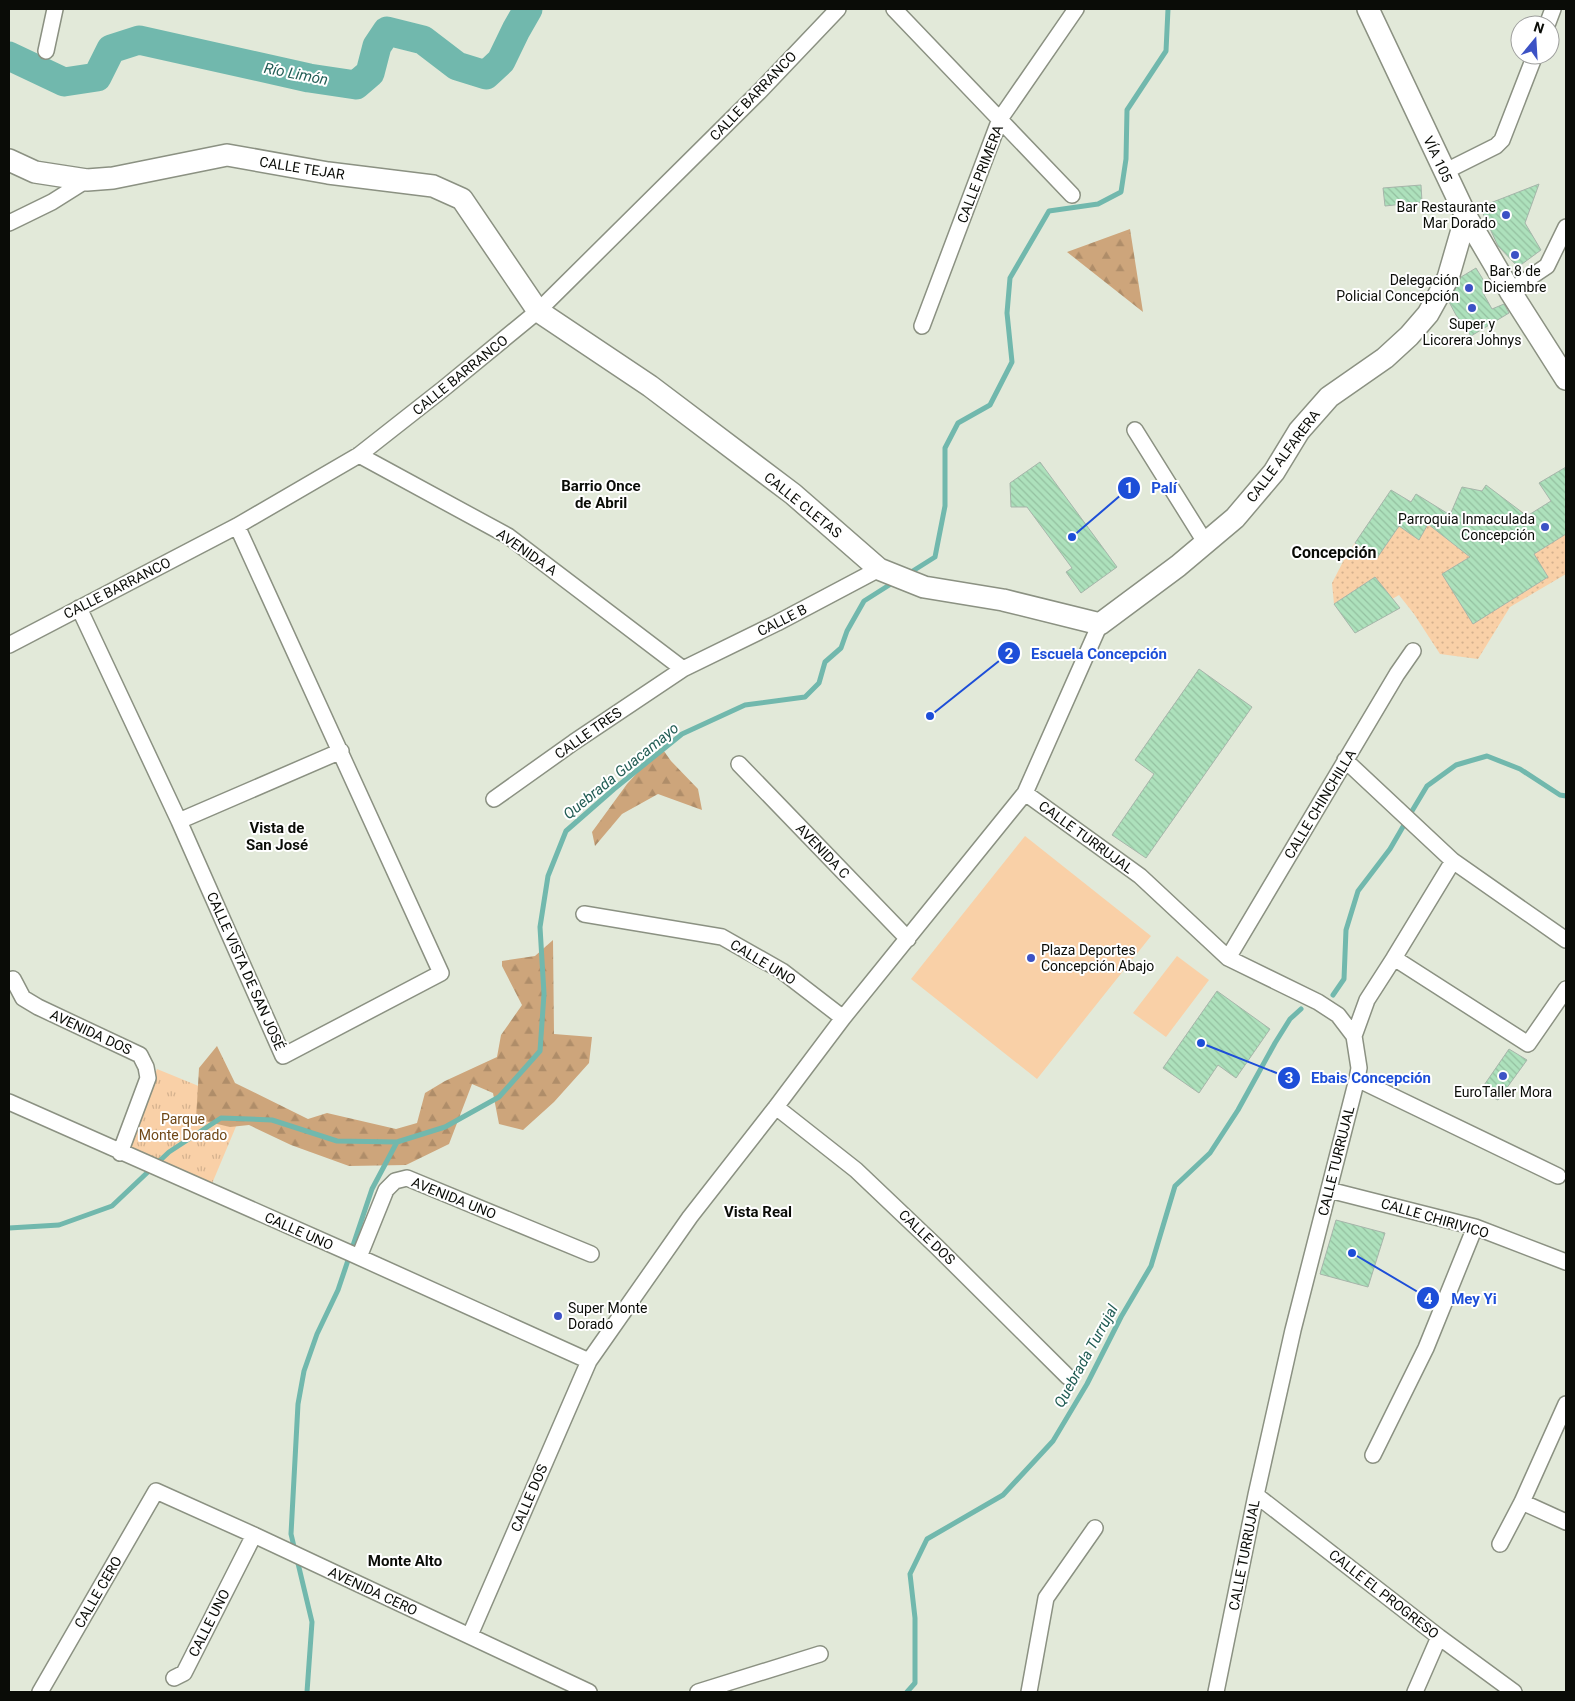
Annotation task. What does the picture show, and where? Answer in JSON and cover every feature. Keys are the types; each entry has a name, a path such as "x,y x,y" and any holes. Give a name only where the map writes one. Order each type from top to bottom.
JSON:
{"street":[{"path":"46,51 55,9"},
{"name":"CALLE BARRANCO","path":"9,645 237,526 359,455 538,311 759,92 838,9"},
{"path":"894,9 1072,195"},
{"name":"CALLE PRIMERA","path":"922,326 1000,119 1076,9"},
{"name":"VÍA 105","path":"1368,9 1466,216 1510,291 1566,379"},
{"path":"1444,172 1496,146 1502,140 1531,65"},
{"name":"CALLE TEJAR","path":"9,160 35,172 87,180 113,178 227,155 328,172 433,186 462,199 538,311"},
{"path":"9,223 52,202 87,180"},
{"name":"CALLE ALFARERA","path":"1100,624 1178,566 1235,518 1274,472 1298,431 1329,397 1386,358 1410,336 1428,314 1448,278 1466,216"},
{"path":"1510,291 1546,266 1566,227"},
{"name":"CALLE CLETAS","path":"538,311 650,386 793,494 880,569 924,587 1003,600 1100,624"},
{"path":"1135,430 1205,542"},
{"name":"AVENIDA A","path":"359,455 508,536 683,668"},
{"name":"CALLE VISTA DE SAN JOSÉ","path":"79,608 179,821 283,1056 442,973 237,526"},
{"name":"CALLE B","path":"683,668 777,623 880,569"},
{"name":"CALLE TURRUJAL","path":"1100,624 1024,792 1140,876 1228,958 1318,1002 1338,1015 1354,1036 1359,1068 1294,1330 1256,1495 1216,1692"},
{"name":"CALLE CHINCHILLA","path":"1228,958 1345,760 1413,651"},
{"name":"CALLE TRES","path":"494,800 574,742 683,668"},
{"path":"179,821 341,751"},
{"path":"1345,760 1453,862 1566,940"},
{"name":"AVENIDA C","path":"738,764 908,939"},
{"name":"CALLE DOS","path":"470,1635 589,1361 690,1217 843,1018 1024,792"},
{"path":"1354,1036 1367,1000 1453,862"},
{"name":"CALLE UNO","path":"584,914 722,937 782,971 843,1018"},
{"path":"1394,958 1528,1044 1566,989"},
{"name":"AVENIDA DOS","path":"13,979 23,998 38,1007 140,1055 146,1067 148,1078 120,1153"},
{"path":"1357,1079 1558,1176"},
{"name":"CALLE UNO","path":"9,1102 589,1361"},
{"name":"CALLE DOS","path":"776,1107 856,1170 1068,1377"},
{"name":"AVENIDA UNO","path":"359,1257 386,1190 395,1181 407,1178 591,1254"},
{"name":"CALLE CHIRIVICO","path":"1329,1190 1475,1227 1566,1262"},
{"path":"1373,1455 1426,1348 1475,1227"},
{"path":"1500,1544 1522,1502 1566,1404"},
{"name":"AVENIDA CERO","path":"156,1492 254,1535 589,1692"},
{"name":"CALLE CERO","path":"40,1692 156,1492"},
{"name":"CALLE EL PROGRESO","path":"1256,1495 1439,1637 1514,1692"},
{"path":"1522,1502 1566,1522"},
{"path":"1029,1692 1046,1598 1094,1528"},
{"name":"CALLE UNO","path":"174,1678 184,1673 254,1535"},
{"path":"1415,1692 1439,1637"},
{"path":"698,1692 820,1654"}],"green space":[{"path":"1130,229 1143,312 1067,252"},
{"path":"1520,510 1527,516 1521,520 1539,550 1566,534 1566,574 1510,607 1478,659 1440,654 1399,595 1392,599 1375,577 1334,604 1332,583 1355,543 1377,558 1399,526 1419,539 1428,524 1461,550 1489,521 1504,531"},
{"path":"661,747 671,761 698,789 702,810 658,794 622,814 595,846 592,832 627,784"},
{"name":"Plaza Deportes Concepción Abajo","path":"1025,836 1151,936 1037,1079 911,979"},
{"path":"553,940 554,1034 592,1037 589,1063 554,1102 523,1130 499,1124 493,1093 472,1084 449,1144 406,1165 349,1166 291,1145 249,1125 230,1127 196,1119 199,1068 217,1046 235,1083 308,1119 327,1113 396,1129 417,1123 425,1093 445,1081 497,1057 501,1035 522,1005 502,966 502,961 535,956"},
{"path":"1177,956 1209,980 1166,1037 1133,1013"},
{"name":"Parque Monte Dorado","path":"157,1069 245,1105 211,1186 131,1148 130,1139"}],"building":[{"path":"1539,184 1525,223 1541,250 1518,267 1498,246 1480,207"},
{"path":"1421,185 1422,202 1385,206 1383,188"},
{"path":"1476,268 1487,286 1482,291 1492,309 1504,304 1509,313 1471,336 1449,302 1461,277"},
{"path":"1040,462 1117,567 1081,593 1066,572 1072,568 1027,507 1011,507 1010,483"},
{"path":"1566,467 1566,534 1534,554 1548,577 1473,624 1442,574 1470,557 1428,524 1419,540 1399,526 1377,558 1355,543 1391,490 1411,502 1416,494 1450,515 1462,487 1482,491 1486,485 1527,516 1551,501 1539,483"},
{"path":"1375,577 1400,608 1355,633 1334,604"},
{"path":"1199,669 1252,707 1146,858 1112,835 1154,774 1135,760"},
{"path":"1217,991 1270,1029 1236,1078 1218,1065 1199,1093 1163,1068"},
{"name":"EuroTaller Mora","path":"1509,1049 1527,1060 1498,1100 1480,1091"},
{"path":"1336,1220 1385,1233 1368,1287 1320,1274"}],"waterway":[{"name":"Río Limón","path":"9,56 64,82 97,77 111,49 139,40 309,78 356,85 370,73 377,46 387,31 423,40 457,66 486,75 501,61 528,9"},
{"name":"Quebrada Guacamayo","path":"908,574 935,557 945,506 945,448 958,423 990,405 1012,362 1007,313 1010,278 1049,211 1098,204 1121,192 1126,159 1127,110 1166,51 1168,9"},
{"name":"Quebrada Guacamayo","path":"9,1228 59,1225 112,1206 169,1152 221,1118 272,1120 337,1141 397,1142 445,1127 499,1097 540,1051 544,994 540,927 548,876 566,831 682,734 745,705 805,697 819,683 825,662 841,648 847,631 864,601 894,582"},
{"name":"Quebrada Turrujal","path":"1412,811 1427,786 1456,765 1487,756 1520,769 1560,795 1566,796"},
{"name":"Quebrada Turrujal","path":"1333,995 1344,979 1346,930 1358,891 1390,849 1404,825"},
{"name":"Quebrada Turrujal","path":"907,1692 915,1683 915,1618 910,1574 927,1539 1003,1495 1053,1441 1087,1384 1121,1317 1151,1266 1175,1186 1210,1153 1238,1110 1290,1019 1301,1009"},
{"path":"307,1692 312,1622 291,1534 298,1404 304,1371 317,1334 338,1290 372,1189 397,1142"}],"place":[{"name":"Bar Restaurante Mar Dorado","path":"1506,215"},
{"name":"Bar 8 de Diciembre","path":"1515,255"},
{"name":"Delegación Policial Concepción","path":"1469,288"},
{"name":"Super y Licorera Johnys","path":"1472,308"},
{"name":"Parroquia Inmaculada Concepción","path":"1545,527"},
{"name":"Palí","path":"1072,537"},
{"name":"Escuela Concepción","path":"930,716"},
{"name":"Plaza Deportes Concepción Abajo","path":"1031,958"},
{"name":"Ebais Concepción","path":"1201,1043"},
{"name":"EuroTaller Mora","path":"1503,1076"},
{"name":"Mey Yi","path":"1352,1253"},
{"name":"Super Monte Dorado","path":"558,1316"}],"district":[{"name":"Barrio Once de Abril","path":"601,494"},
{"name":"Concepción","path":"1334,552"},
{"name":"Vista de San José","path":"277,836"},
{"name":"Vista Real","path":"758,1212"},
{"name":"Monte Alto","path":"405,1561"}]}
